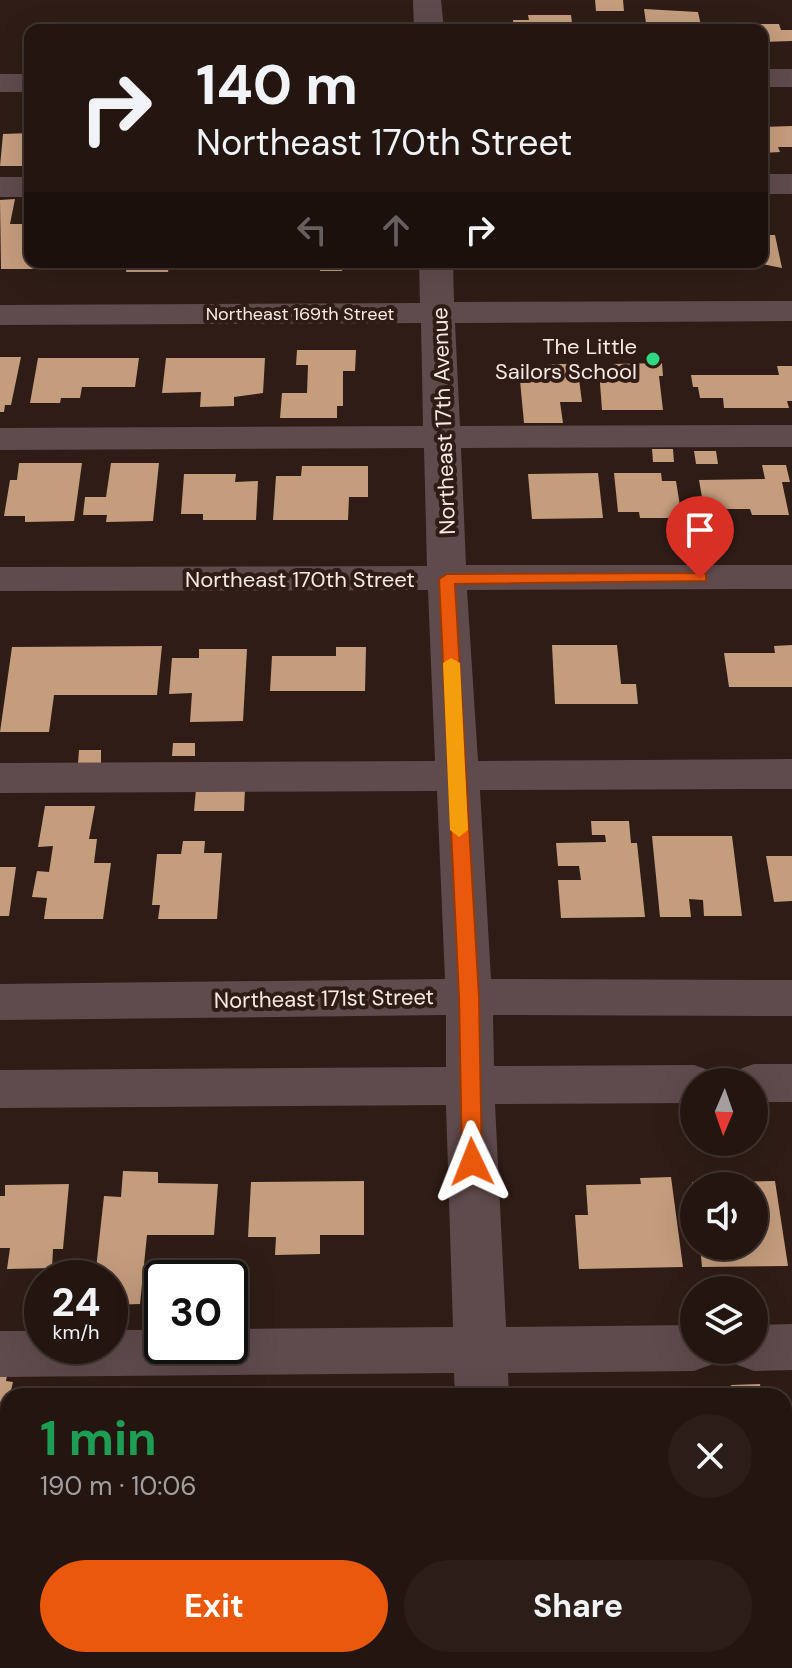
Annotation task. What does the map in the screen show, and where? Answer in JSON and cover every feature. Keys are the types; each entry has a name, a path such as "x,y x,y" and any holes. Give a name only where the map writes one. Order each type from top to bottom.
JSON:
{"street":[{"path":"427,0 429,24"},
{"path":"768,78 792,78"},
{"path":"0,83 24,83"},
{"path":"768,184 792,184"},
{"path":"0,187 24,187"},
{"name":"Northeast 17th Avenue","path":"436,268 447,579 469,997 471,1130 482,1373"},
{"name":"Northeast 169th Street","path":"0,315 792,311"},
{"path":"0,439 792,436"},
{"name":"Northeast 170th Street","path":"0,579 792,577"},
{"path":"0,778 792,774"},
{"name":"Northeast 171st Street","path":"0,1002 469,997 792,998"},
{"path":"768,1083 792,1083"},
{"path":"0,1089 680,1084"},
{"path":"768,1348 792,1347"},
{"path":"0,1354 482,1373 680,1350"}],"building":[{"path":"595,0 623,0 624,11 596,11"},
{"path":"644,9 698,12 701,24 646,24"},
{"path":"528,15 571,15 572,24 513,24 513,20 529,20"},
{"path":"768,24 779,24 781,30 792,30 792,41 768,42"},
{"path":"792,126 792,147 778,147 780,152 768,153 768,127"},
{"path":"24,133 24,166 0,166 3,134"},
{"path":"15,199 10,224 24,224 24,268 36,269 1,269 0,200"},
{"path":"768,235 775,235 782,268 768,265"},
{"path":"127,268 169,268 168,272 126,272"},
{"path":"320,268 343,268 342,271 320,271"},
{"path":"297,350 356,350 355,371 343,371 343,406 337,406 337,418 280,418 282,393 307,393 308,365 296,365"},
{"path":"0,357 21,357 11,405 5,405 4,412 0,412"},
{"path":"38,358 139,358 135,387 82,387 80,398 61,398 60,403 30,403"},
{"path":"166,358 265,358 263,393 234,397 234,406 200,407 201,392 162,393"},
{"path":"662,363 663,376 659,376 663,410 602,410 599,370 613,370 612,364"},
{"path":"549,364 577,364 582,402 560,402 563,423 524,423 519,370 550,370"},
{"path":"777,366 792,366 792,401 787,401 789,408 724,408 723,398 700,398 698,387 693,387 691,375 779,375"},
{"path":"652,449 673,449 674,462 653,462"},
{"path":"694,451 716,451 718,464 696,464"},
{"path":"19,463 82,463 74,521 25,522 25,516 4,516 10,480 17,480"},
{"path":"111,463 159,463 153,521 106,522 107,515 83,515 85,497 106,497"},
{"path":"762,465 786,465 790,482 782,482 789,515 752,515 750,509 704,509 699,480 765,479"},
{"path":"302,466 368,466 368,497 349,497 348,520 273,520 276,476 301,476"},
{"path":"598,473 603,518 532,519 528,474"},
{"path":"614,473 661,473 662,481 676,481 682,518 640,518 639,512 618,512"},
{"path":"184,474 236,474 235,482 258,481 256,520 203,520 203,514 181,514"},
{"path":"552,645 617,645 621,684 636,684 638,704 555,704"},
{"path":"792,645 792,687 729,687 724,653 775,653 774,646"},
{"path":"162,646 157,695 54,695 49,732 0,732 12,647"},
{"path":"336,647 366,647 365,691 270,691 272,656 336,656"},
{"path":"199,649 247,649 243,721 190,722 192,693 169,694 172,658 199,658"},
{"path":"173,743 195,743 195,756 172,756"},
{"path":"79,750 101,750 101,763 78,763"},
{"path":"196,789 245,789 244,811 194,811"},
{"path":"45,806 95,806 89,839 97,839 94,863 111,863 103,919 44,919 47,898 32,897 37,871 49,872 53,846 38,847"},
{"path":"591,821 629,821 631,843 637,843 645,917 561,918 558,880 581,880 579,866 558,866 556,843 606,842 605,835 592,835"},
{"path":"652,836 732,836 742,916 704,916 703,900 689,899 691,917 660,917"},
{"path":"183,841 205,841 204,853 222,853 217,919 158,919 160,905 152,905 157,854 181,854"},
{"path":"766,856 792,856 792,901 774,902"},
{"path":"0,867 16,867 9,916 0,916"},
{"path":"123,1171 158,1172 158,1183 218,1184 214,1235 147,1235 140,1304 128,1304 128,1260 97,1260 104,1196 121,1197"},
{"path":"671,1177 683,1267 579,1269 575,1215 588,1215 586,1185 641,1184 640,1178"},
{"path":"364,1181 364,1235 320,1235 320,1254 275,1255 276,1237 248,1237 251,1182"},
{"path":"768,1181 775,1181 788,1266 702,1267 701,1260 768,1260"},
{"path":"69,1184 63,1249 53,1249 52,1260 24,1260 24,1269 7,1269 10,1248 0,1248 0,1196 5,1196 5,1185"},
{"path":"0,1370 8,1370 6,1381 13,1382 12,1388 0,1388"},
{"path":"760,1384 761,1388 732,1388 731,1385"}],"slow traffic":[{"path":"451,663 459,830"}],"place":[{"name":"The Little Sailors School","path":"653,359"}],"route":[{"path":"472,1162 469,997 447,579 700,578"}]}
